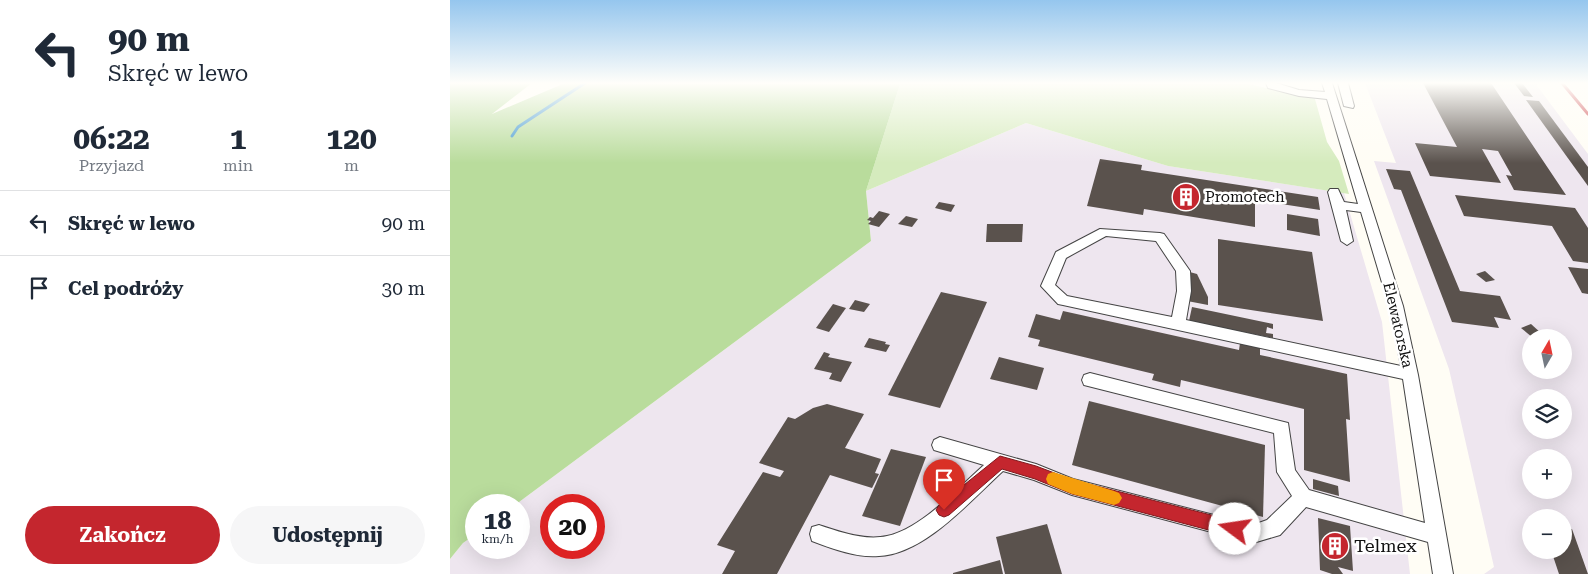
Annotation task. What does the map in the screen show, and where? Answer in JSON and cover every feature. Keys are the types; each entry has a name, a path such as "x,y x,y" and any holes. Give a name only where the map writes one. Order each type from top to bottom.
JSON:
{"street":[{"name":"Elewatorska","path":"1335,110 1396,306 1410,375 1443,574"},
{"path":"1334,192 1347,241"},
{"path":"1339,206 1366,208"},
{"path":"1178,326 1184,291 1183,271 1160,237 1104,232 1061,254 1048,286 1063,300 1178,326 1410,375"},
{"path":"1090,380 1282,428 1286,472 1303,497 1436,535"},
{"path":"940,445 1036,472 1072,487 1253,534 1273,528 1303,497"},
{"path":"819,534 864,546 887,546 916,534 1000,462"}],"shaded area":[{"path":"1375,110 1555,110 1588,154 1588,574 1484,574 1494,567 1449,369 1374,161 1396,163"},
{"path":"1026,123 1168,166 1344,193 1382,322 1410,574 450,574 450,559 465,542 465,559 530,559 530,494 871,241 866,191"}],"green space":[{"path":"450,110 497,110 492,114 502,110 892,110 866,191 871,241 530,494 465,494 465,542 450,559"},
{"path":"892,110 1318,110 1327,142 1339,161 1349,194 1168,166 1026,123 866,191"}],"building":[{"path":"1437,110 1509,110 1566,195 1514,190 1506,175 1512,176 1498,151 1482,149 1501,183 1430,176 1415,143 1457,147"},
{"path":"1533,110 1546,110 1588,167 1588,186"},
{"path":"1100,159 1142,165 1141,170 1318,197 1320,210 1255,200 1255,227 1144,209 1143,215 1087,206"},
{"path":"1386,169 1410,171 1460,291 1500,296 1511,320 1494,317 1499,328 1452,322 1401,190 1394,189"},
{"path":"1455,195 1575,208 1588,228 1588,263 1573,261 1552,226 1464,216"},
{"path":"939,202 955,205 951,212 935,208"},
{"path":"879,211 890,214 879,227 868,224 871,221 867,220 870,217 873,218"},
{"path":"1287,214 1318,219 1320,236 1287,230"},
{"path":"906,216 918,219 912,227 898,224"},
{"path":"987,224 1023,224 1022,242 986,242"},
{"path":"1218,239 1312,252 1323,321 1218,305"},
{"path":"1568,267 1588,269 1588,294 1582,293"},
{"path":"1186,271 1197,274 1208,297 1208,305 1182,300"},
{"path":"1485,271 1495,280 1486,282 1476,274"},
{"path":"941,292 987,302 940,408 888,395"},
{"path":"855,300 870,304 864,312 849,309"},
{"path":"833,304 846,308 829,332 816,328"},
{"path":"1192,307 1273,324 1273,329 1267,327 1266,333 1273,334 1273,338 1189,321"},
{"path":"1063,311 1239,350 1240,343 1260,348 1260,355 1347,374 1350,420 1346,419 1350,482 1304,470 1304,409 1181,380 1180,387 1152,380 1154,374 1038,346 1040,340 1028,337 1036,314 1060,320"},
{"path":"1531,324 1536,329 1522,329 1521,328"},
{"path":"869,338 886,342 885,344 890,345 886,352 864,347"},
{"path":"824,352 830,354 828,357 852,362 841,382 829,379 832,373 814,369"},
{"path":"999,357 1044,368 1037,390 990,379"},
{"path":"1089,401 1265,445 1263,517 1072,465"},
{"path":"827,404 864,414 845,448 881,459 875,473 879,474 872,488 830,475 777,574 722,574 735,551 717,545 763,472 780,477 784,471 759,463 788,417 795,419 813,408"},
{"path":"891,449 926,457 900,526 862,516"},
{"path":"1313,479 1338,486 1339,496 1313,489"},
{"name":"Telmex","path":"1318,518 1350,526 1353,571 1338,567 1343,574 1332,574 1320,570"},
{"path":"1047,524 1062,574 1005,574 996,537"},
{"path":"1572,529 1588,574 1559,574 1554,559 1572,559"},
{"path":"1000,560 1003,574 953,574 953,573"}],"waterway":[{"path":"512,136 518,127 544,110"}],"railway":[{"path":"1584,110 1588,114"}],"slow traffic":[{"path":"1053,479 1072,487 1114,498"}],"place":[{"name":"Promotech","path":"1186,197"},
{"name":"Telmex","path":"1335,546"}],"route":[{"path":"944,510 1000,462 1036,472 1072,487 1235,529"}]}
